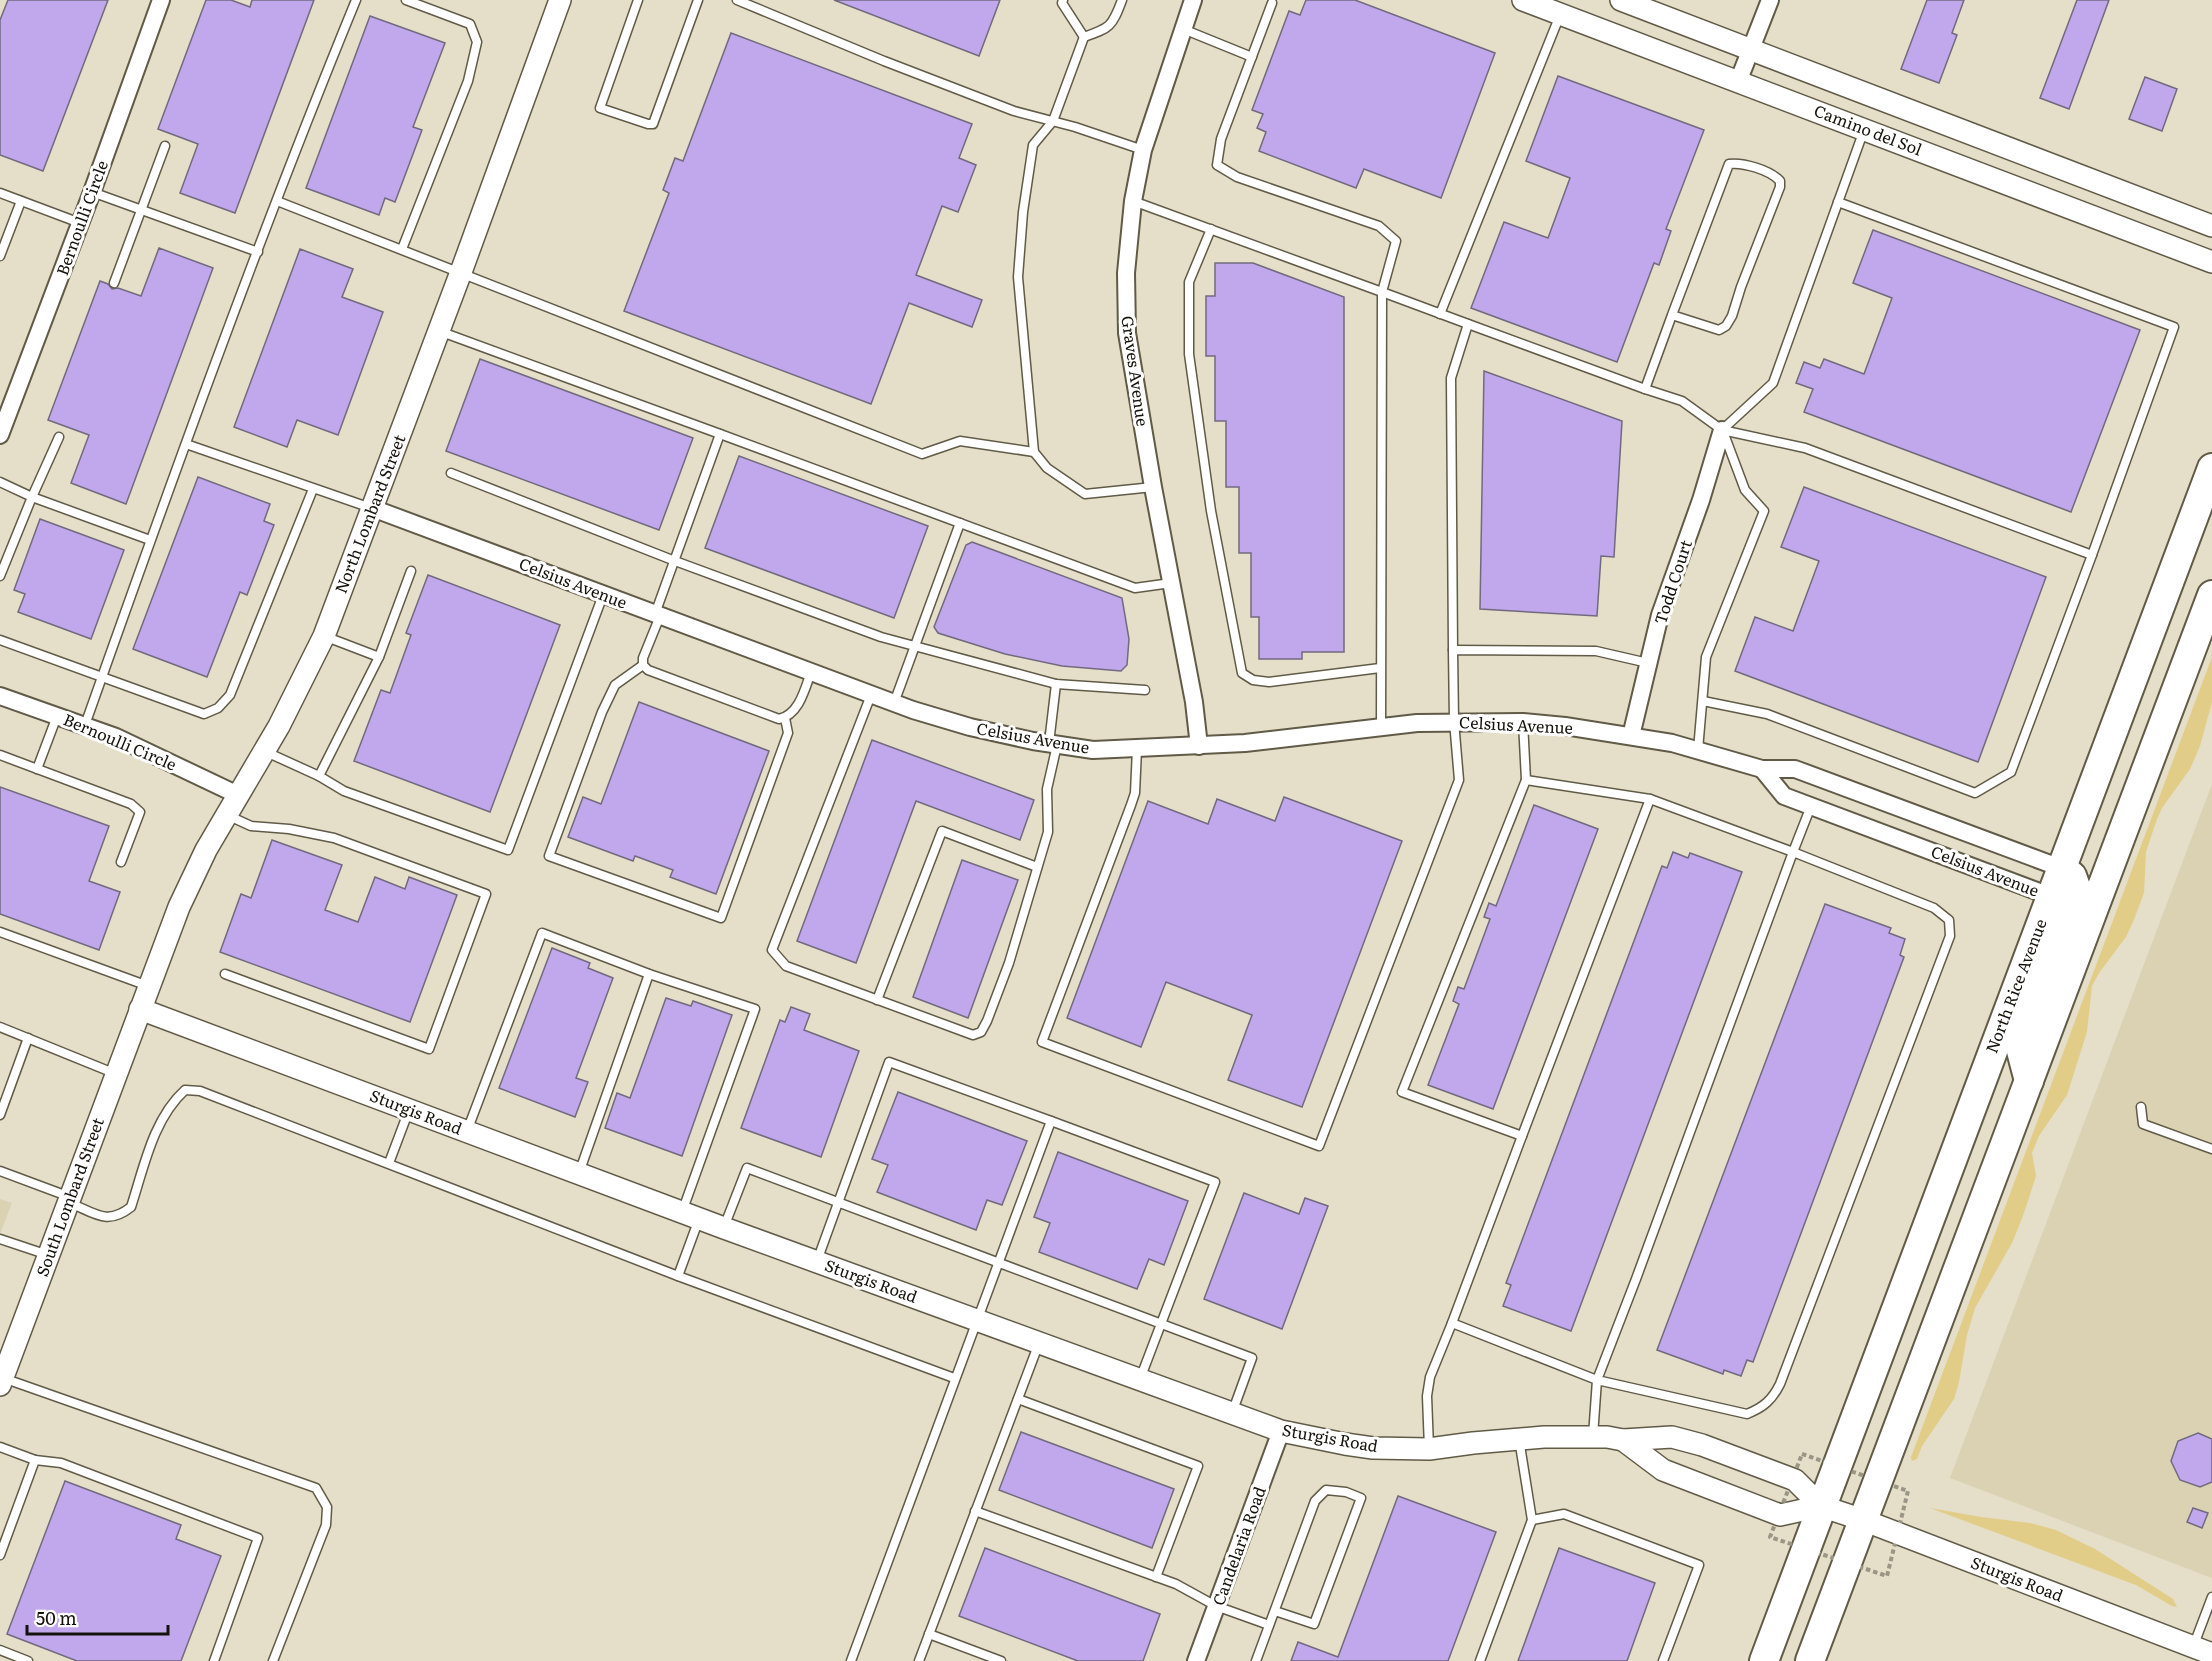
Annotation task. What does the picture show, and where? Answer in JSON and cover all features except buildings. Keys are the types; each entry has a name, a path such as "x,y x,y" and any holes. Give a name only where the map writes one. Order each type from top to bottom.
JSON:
{"highway":[{"name":"North Rice Avenue","path":"1764,1661 2212,468"},
{"path":"1810,1661 2212,595"},
{"path":"2029,1081 2020,1047 2077,890 2072,876 2061,868"}],"street":[{"name":"Bernoulli Circle","path":"0,435 92,192 161,0"},
{"name":"North Lombard Street","path":"140,1009 179,907 206,850 279,726 324,636 461,272 560,0"},
{"name":"Graves Avenue","path":"1193,0 1143,150 1133,201 1126,273 1127,333 1153,487 1194,702 1198,746"},
{"name":"Camino del Sol","path":"1523,0 2212,262"},
{"path":"1621,0 2212,226"},
{"path":"1738,81 1770,0"},
{"name":"Todd Court","path":"1631,736 1660,615 1701,500 1722,430"},
{"name":"Celsius Avenue","path":"372,508 894,704 970,728 1093,750 1245,743 1381,727 1454,722 1523,722 1631,736 1698,750 1762,769 1794,769 2061,868"},
{"name":"Bernoulli Circle","path":"0,696 116,737 238,795"},
{"name":"Celsius Avenue","path":"1762,769 1784,796 2050,896"},
{"name":"Sturgis Road","path":"140,1009 724,1228 1281,1431 1373,1448 1429,1449 1519,1438 1593,1437 1623,1440 1672,1437 1702,1445 1795,1480 1821,1506 1863,1520 2203,1651"},
{"name":"South Lombard Street","path":"1,1382 140,1009"},
{"name":"Candelaria Road","path":"1196,1661 1281,1431"},
{"name":"Sturgis Road","path":"1623,1440 1663,1470 1779,1514 1821,1506"}],"lane":[{"path":"85,725 150,540 277,201 356,0"},
{"path":"402,249 468,81 477,42 470,24 406,0"},
{"path":"638,0 600,108 648,124 653,124 698,0"},
{"path":"737,0 884,61 1014,111 1143,150"},
{"path":"1063,0 1062,3 1084,37"},
{"path":"1084,37 1107,29 1116,17 1122,0"},
{"path":"1272,3 1221,139 1217,165 1237,177 1379,226 1396,241 1382,292 1381,727"},
{"path":"1440,314 1560,14"},
{"path":"1182,29 1252,57"},
{"path":"1084,37 1053,121 1033,145 1023,212 1018,277 1034,452 1047,468 1085,494 1153,487"},
{"path":"1722,430 1773,382 1864,129"},
{"path":"114,283 165,146"},
{"path":"1645,389 1672,315 1729,164 1738,162 1775,176 1780,181 1780,187 1732,316 1726,326 1719,330 1672,315"},
{"path":"92,192 258,252"},
{"path":"0,193 80,223"},
{"path":"0,255 21,201"},
{"path":"277,201 922,454 960,441 1034,452"},
{"path":"1133,201 1682,401 1722,430 1805,448 2092,555"},
{"path":"1703,701 1767,714 1974,793 2011,772 2174,327 1838,202"},
{"path":"1211,229 1189,282 1189,354 1211,511 1242,673 1253,681 1269,682 1380,668"},
{"path":"1137,748 1135,793 1042,1042 1319,1146 1459,780 1454,722 1451,378 1468,324"},
{"path":"439,331 1135,588 1171,583"},
{"path":"1698,750 1706,657 1764,511 1745,490 1722,430"},
{"path":"720,434 675,561 643,664 648,670 779,719 785,718 800,701 811,672"},
{"path":"0,576 59,437"},
{"path":"186,444 372,508"},
{"path":"451,473 675,561 881,637 1056,684 1145,690"},
{"path":"0,482 32,497 150,540"},
{"path":"0,640 204,714 218,708 230,695 313,489"},
{"path":"894,704 960,524"},
{"path":"319,776 379,657 411,570"},
{"path":"264,751 319,776 344,791 508,850 603,595"},
{"path":"324,636 379,657"},
{"path":"1453,650 1596,651 1648,663"},
{"path":"643,664 615,685 606,703 549,856 721,918 788,733 785,718"},
{"path":"871,695 772,950 786,966 973,1035 981,1032 1009,963 1048,832 1047,789 1053,744 1056,684"},
{"path":"37,769 57,716"},
{"path":"1522,1136 1402,1092 1526,780 1523,722"},
{"path":"0,755 131,804 140,812 121,862"},
{"path":"1452,1323 1597,1380 1747,1414 1764,1406 1773,1398 1785,1373 1950,936 1949,920 1934,908 1650,799 1526,780"},
{"path":"1429,1449 1427,1396 1430,1377 1650,799"},
{"path":"1593,1437 1597,1380 1811,806"},
{"path":"225,974 429,1049 486,894 334,838 289,829 251,826 226,814"},
{"path":"878,1000 942,831 1037,867"},
{"path":"0,932 149,987"},
{"path":"467,1132 542,933 649,974 754,1010 691,1215 678,1276"},
{"path":"579,1173 649,974"},
{"path":"0,1027 116,1074"},
{"path":"0,1115 28,1038"},
{"path":"816,1262 890,1062 1215,1182 1140,1379"},
{"path":"0,1171 107,1218 120,1216 131,1207 160,1123 172,1102 185,1090 200,1091 678,1276 954,1378"},
{"path":"2141,1107 2143,1124 2212,1149"},
{"path":"389,1163 409,1110"},
{"path":"851,1661 1051,1121"},
{"path":"724,1228 747,1168 1252,1358 1232,1414"},
{"path":"0,1239 49,1255"},
{"path":"919,1661 1039,1343"},
{"path":"1,1382 315,1488 327,1507 326,1525 273,1661"},
{"path":"1018,1399 1198,1466 1156,1577"},
{"path":"1480,1661 1532,1520 1519,1438"},
{"path":"0,1447 35,1460 61,1463 258,1538 214,1661"},
{"path":"0,1555 35,1460"},
{"path":"1256,1661 1315,1502 1326,1490 1346,1492 1361,1498 1314,1624 1275,1611"},
{"path":"975,1511 1176,1584 1216,1606 1269,1625"},
{"path":"1532,1520 1564,1514 1699,1566 1663,1661"},
{"path":"2203,1651 2212,1597"},
{"path":"929,1634 1001,1661"},
{"path":"0,1650 28,1661"}],"shaded area":[{"path":"2212,657 2212,702 2200,746 2190,769 2162,808 2157,819 2146,852 2144,893 2133,922 2126,937 2092,986 2087,1032 2067,1095 2039,1136 2032,1153 2036,1176 2012,1243 1975,1308 1954,1399 1922,1446 1917,1459 1912,1461 1911,1457"},
{"path":"2212,784 2212,1578 1950,1478"},
{"path":"0,1199 12,1203 0,1234"},
{"path":"1930,1508 2030,1523 2056,1530 2095,1549 2173,1599 2177,1607 2136,1585"}]}
